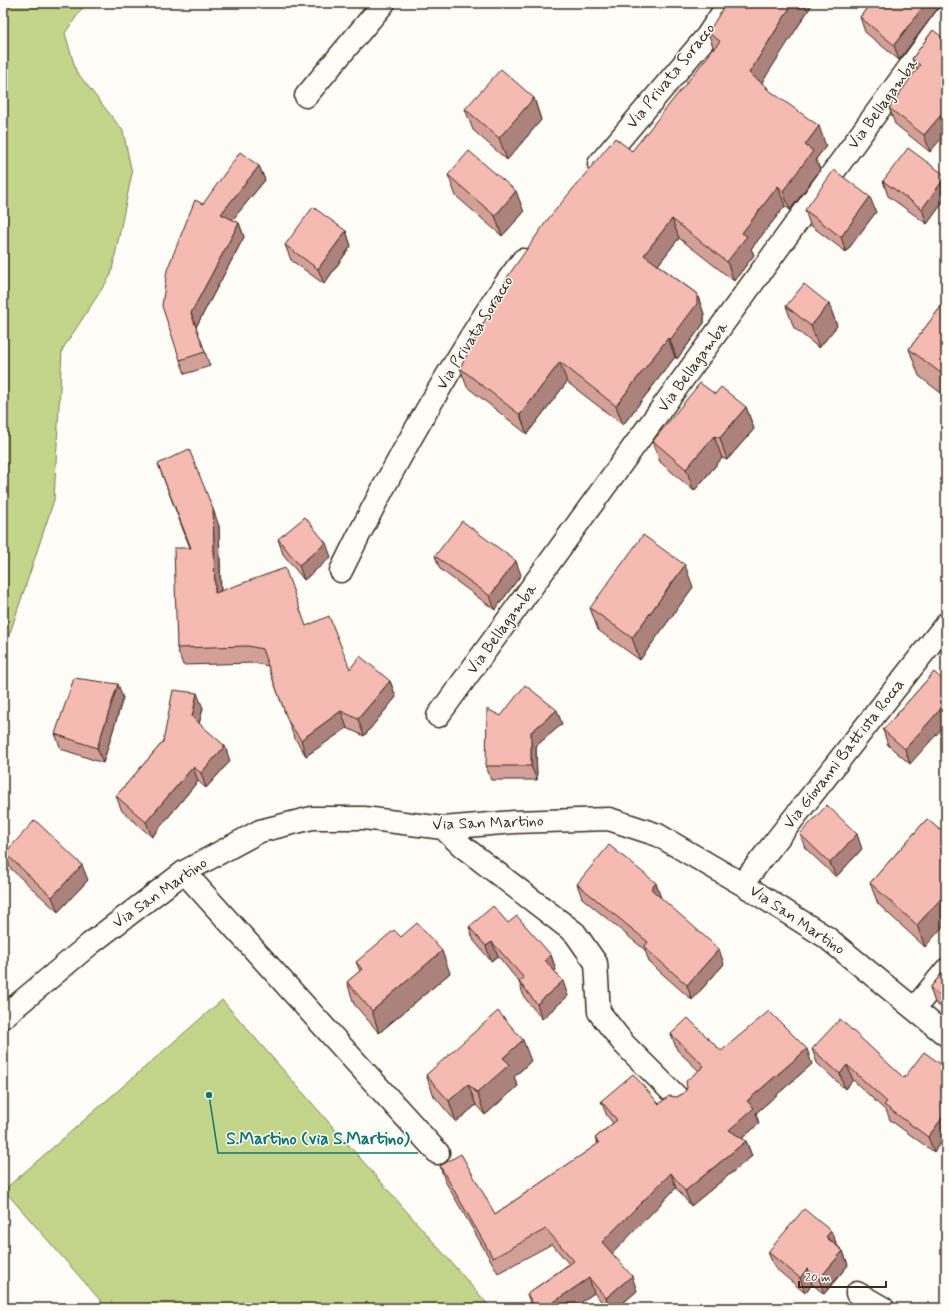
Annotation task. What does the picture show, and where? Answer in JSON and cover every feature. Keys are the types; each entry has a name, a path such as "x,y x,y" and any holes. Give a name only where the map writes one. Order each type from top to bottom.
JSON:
{"street":[{"path":"306,96 384,3"},
{"name":"Via Privata Soracco","path":"585,181 707,36 728,3"},
{"name":"Via Bellagamba","path":"438,716 946,17"},
{"name":"Via Privata Soracco","path":"341,571 376,498 434,398 496,294 535,243"},
{"name":"Via Giovanni Battista Rocca","path":"742,884 946,624"},
{"name":"Via San Martino","path":"3,1018 90,944 184,872 260,831 312,818 364,818 443,828 514,822 609,819 658,835 742,884 826,937 946,1035"},
{"path":"443,828 462,846 575,933 596,963 599,1012 624,1044 680,1100"},
{"path":"184,872 438,1153"},
{"path":"914,1009 946,970"},
{"path":"857,1293 883,1308"}],"green space":[{"path":"3,3 86,3 65,33 76,71 123,131 132,173 111,275 62,350 54,500 3,654"},
{"path":"222,1000 491,1308 107,1308 4,1190"}],"building":[{"path":"726,3 793,3 749,73 767,87 766,88 819,126 805,145 813,151 783,191 778,186 742,233 747,236 727,262 672,219 644,255 697,294 697,304 670,340 668,338 616,406 560,362 520,415 460,368 508,276 548,219 615,138 632,151 720,41 708,33"},
{"path":"871,3 926,3 894,45 860,17"},
{"path":"933,30 946,40 946,109 924,135 889,108 920,65 912,59"},
{"path":"501,69 534,98 499,138 465,109"},
{"path":"908,148 946,176 922,209 883,181"},
{"path":"469,151 516,191 495,216 448,175"},
{"path":"240,152 259,166 221,214 239,223 191,313 205,352 180,360 162,306 167,270 195,200 203,204"},
{"path":"834,170 870,197 841,237 805,210"},
{"path":"313,207 346,231 318,269 285,245"},
{"path":"804,284 829,304 811,326 786,306"},
{"path":"946,300 946,377 909,349"},
{"path":"700,383 715,394 721,387 746,407 720,438 714,436 686,469 653,441"},
{"path":"189,449 213,509 215,593 285,568 306,626 329,616 350,669 360,656 390,681 358,719 341,711 301,740 288,721 262,649 248,646 177,648 174,548 191,548 158,464"},
{"path":"305,517 326,543 299,565 278,539"},
{"path":"462,521 516,561 490,596 435,556"},
{"path":"643,535 685,565 632,638 590,608"},
{"path":"934,672 946,683 946,703 905,749 883,730"},
{"path":"74,678 118,684 97,748 55,734"},
{"path":"525,685 557,710 531,732 531,766 486,766 487,709 501,716"},
{"path":"173,690 197,693 192,717 225,746 201,773 193,767 146,822 116,796 163,742"},
{"path":"827,805 857,834 830,863 800,834"},
{"path":"927,819 946,835 946,893 917,925 870,883"},
{"path":"35,820 82,865 52,897 5,853"},
{"path":"609,845 656,883 651,889 719,949 687,985 644,947 648,942 577,884"},
{"path":"493,906 508,923 517,916 551,955 545,960 563,981 537,1004 519,982 524,978 492,942 486,946 469,927"},
{"path":"417,923 442,951 372,1011 347,982 362,969 356,962 394,930 401,937"},
{"path":"946,968 946,1000 930,988"},
{"path":"498,1011 523,1040 503,1058 510,1064 477,1093 468,1084 449,1101 426,1075"},
{"path":"769,1011 807,1049 747,1101 754,1108 729,1130 746,1141 685,1191 671,1173 602,1242 632,1276 606,1298 589,1278 545,1308 536,1308 527,1294 574,1261 546,1229 493,1258 440,1166 461,1154 495,1214 599,1143 595,1138 617,1120 601,1101 633,1074 659,1104 669,1096 677,1097 684,1093 687,1088 686,1081 704,1066 671,1034 688,1018 721,1051"},
{"path":"840,1019 904,1078 924,1052 946,1068 946,1113 928,1137 884,1105 887,1102 847,1065 840,1074 812,1049"},
{"path":"804,1209 831,1231 826,1237 843,1251 819,1279 807,1269 800,1278 768,1252"}],"place":[{"name":"S.Martino (via S.Martino)","path":"209,1095"}]}
